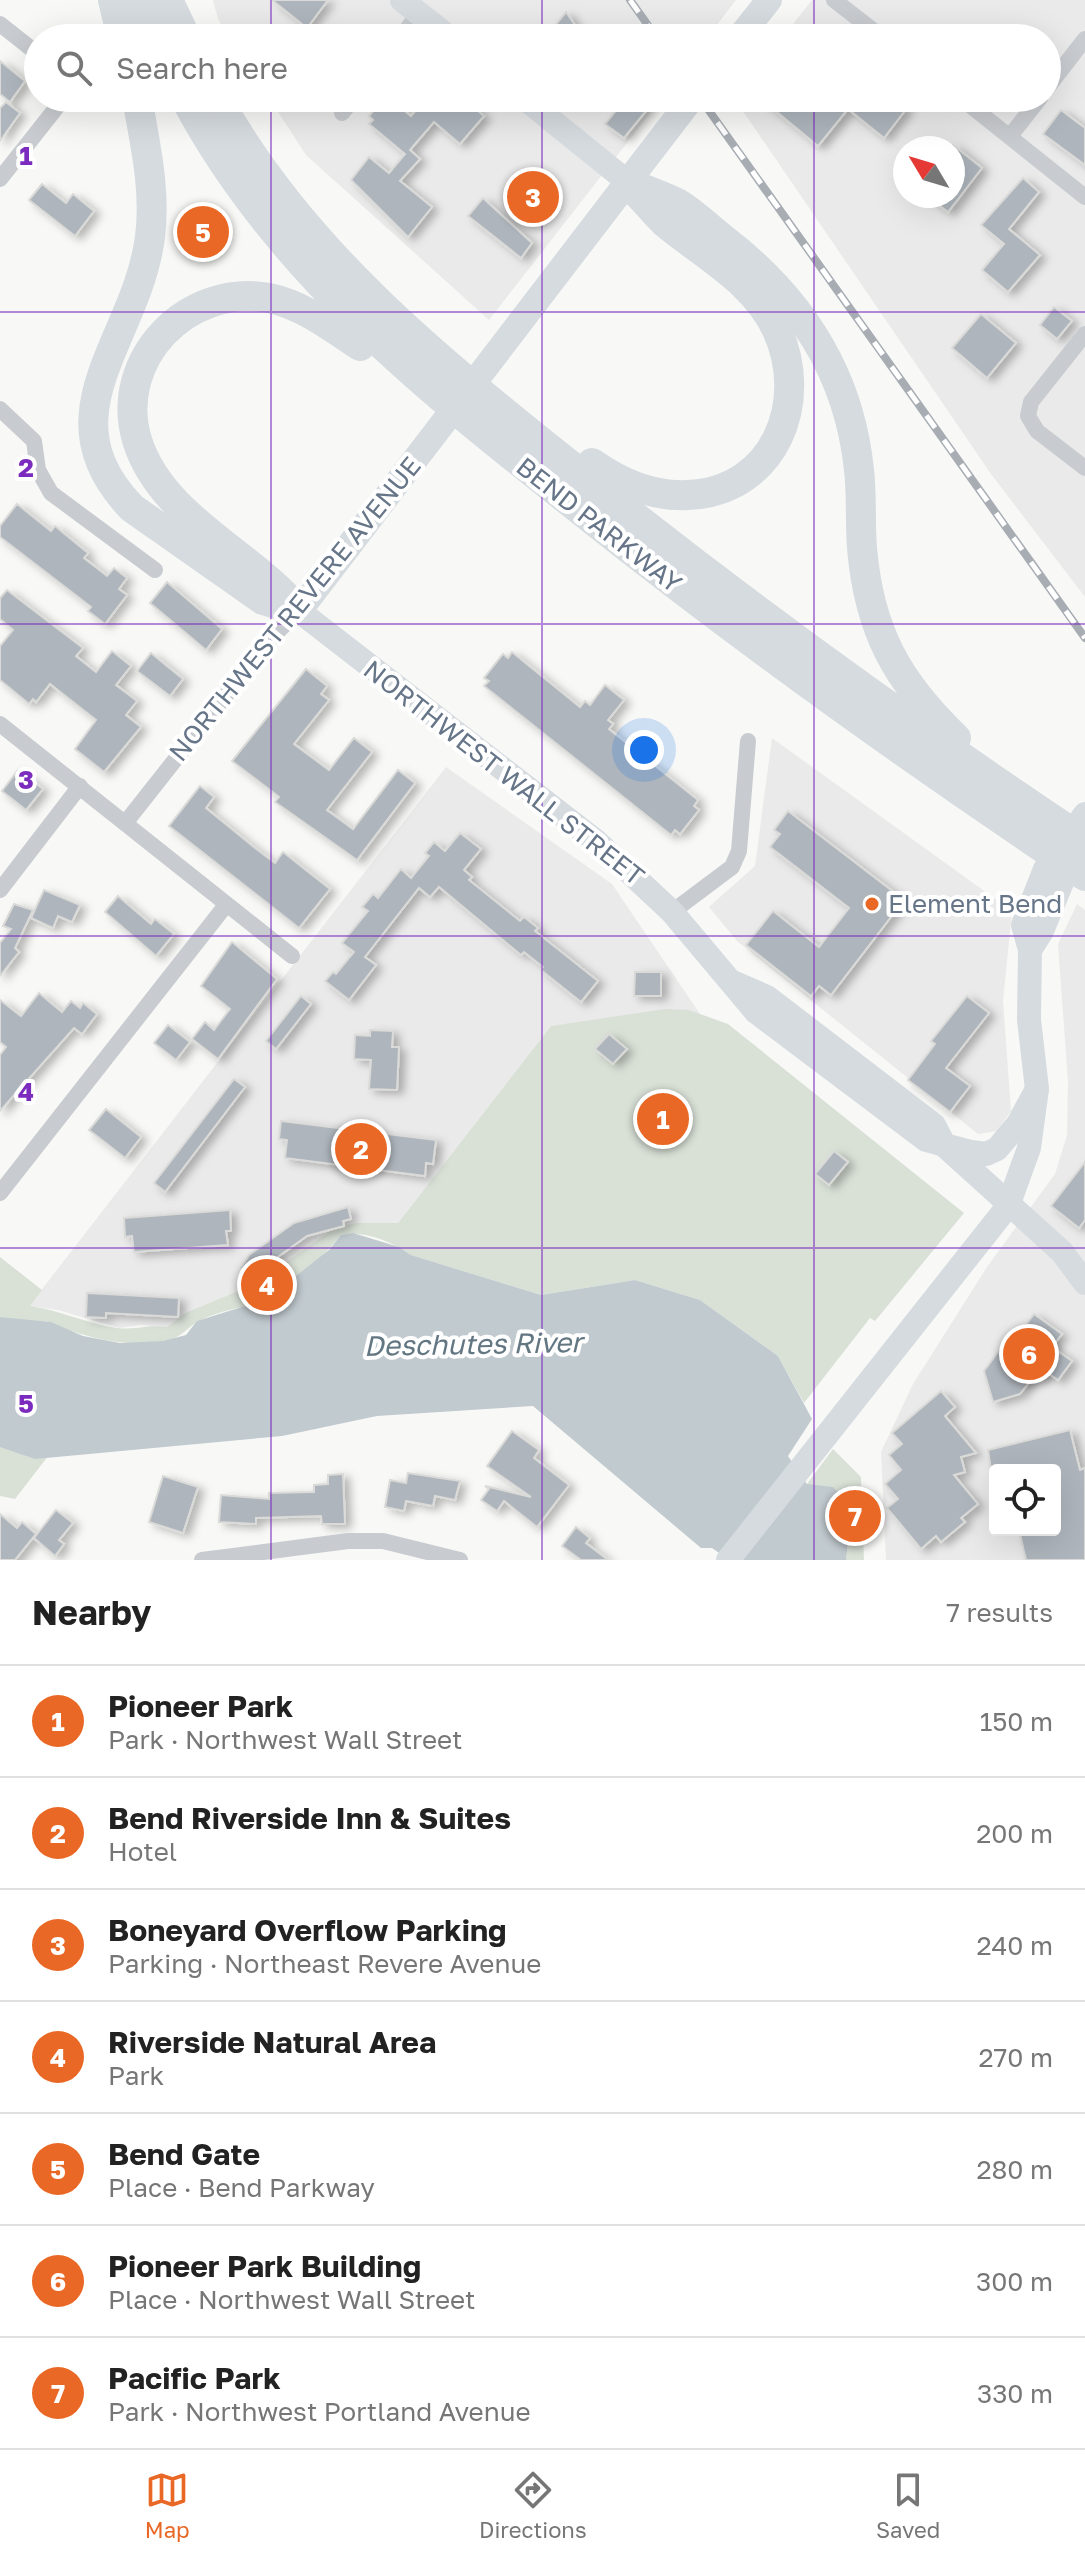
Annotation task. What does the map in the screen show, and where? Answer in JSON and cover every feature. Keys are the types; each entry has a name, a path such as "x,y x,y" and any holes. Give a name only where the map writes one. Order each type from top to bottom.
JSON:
{"highway":[{"path":"113,0 119,24"},
{"path":"137,0 148,24"},
{"path":"168,0 179,24"},
{"path":"140,112 150,170 150,236 139,292 94,401 92,432 98,463 115,490 132,508 263,600 299,611"},
{"name":"BEND PARKWAY","path":"193,112 267,225 343,310 831,667 1008,790 1067,847"},
{"name":"BEND PARKWAY","path":"226,112 256,160 318,240 368,294 425,372"},
{"path":"504,425 564,445 626,483 654,493 688,495 719,489 745,475 768,454 786,423 792,392 788,357 776,327 756,298 728,271 663,221 629,183"},
{"path":"629,183 679,204 759,266 814,332 834,368 850,414 859,469 867,590 878,630 894,666 912,692 1008,790"},
{"path":"299,611 277,584 201,526 152,472 137,440 132,409 136,380 147,354 164,330 203,304 230,297 259,297 306,312 425,372"},
{"name":"BEND PARKWAY","path":"504,425 807,686 1067,847"}],"main road":[{"path":"750,24 769,0"},
{"path":"410,6 432,24"},
{"path":"541,112 629,183"},
{"name":"NORTHWEST REVERE AVENUE","path":"299,611 682,112"},
{"name":"NORTHWEST WALL STREET","path":"299,611 596,841 672,912 756,1012 903,1125 926,1140 945,1146"},
{"path":"728,1560 1008,1206 1029,1148 1037,1089 1029,1020 1030,950 1042,931 1058,889 1067,847 1085,814"},
{"name":"NORTHWEST WALL STREET","path":"730,981 767,997 934,1125 945,1146 1062,1252 1085,1283"},
{"path":"773,1024 794,1031 821,1050 831,1047"},
{"path":"945,1146 986,1154 997,1149 1013,1132 1037,1089"}],"street":[{"path":"834,0 865,24"},
{"path":"0,24 24,43"},
{"path":"1061,72 1083,47"},
{"path":"0,179 53,112"},
{"path":"979,112 1085,197"},
{"path":"1010,136 1029,112"},
{"path":"1085,334 1031,402 1028,416 1037,431 1085,468"},
{"path":"0,409 34,441 38,470 51,493 155,570"},
{"name":"NORTHWEST REVERE AVENUE","path":"126,822 272,637 299,611"},
{"path":"0,724 292,956"},
{"path":"672,912 732,867 739,851 748,741"},
{"path":"0,890 80,786"},
{"path":"0,1193 226,905"},
{"path":"202,1560 348,1541 383,1541 459,1560"}],"shaded area":[{"path":"213,0 736,0 718,24 221,24"},
{"path":"812,0 1085,0 1085,597 991,474 744,112 1061,112 1061,24 793,24"},
{"path":"278,112 651,112 489,320 306,155"},
{"path":"772,738 1012,911 1003,1001 1011,1111 997,1131 978,1134 737,941 709,907 755,866"},
{"path":"446,767 612,884 700,1014 689,1010 551,1026 398,1223 356,1223 334,1228 257,1283 185,1313 167,1327 140,1325 119,1328 58,1310 29,1306"},
{"path":"1077,904 1085,910 1085,1560 886,1560 881,1452 913,1384 987,1267 1055,1174 1067,1135 1068,1082 1058,944"},
{"path":"665,1009 689,1010 728,1024 964,1213 875,1321 870,1318 804,1403 778,1356 700,1300 635,1280 541,1295 411,1255 387,1242 359,1234 341,1235 306,1271 274,1294 209,1317 165,1341 119,1342 74,1332 45,1321 40,1323 0,1317 0,1257 42,1290 30,1306 117,1328 167,1327 185,1313 257,1283 334,1228 356,1223 398,1223 551,1026"},
{"path":"0,1424 69,1429 15,1499 0,1496"},
{"path":"833,1449 861,1477 864,1560 846,1560 849,1533 807,1484"}],"water":[{"name":"Deschutes River","path":"353,1233 399,1247 411,1255 541,1295 635,1280 700,1300 778,1356 812,1419 788,1456 807,1484 833,1487 846,1500 849,1533 846,1560 729,1560 712,1548 701,1548 533,1406 377,1416 282,1436 35,1459 0,1447 0,1317 51,1322 83,1336 120,1343 163,1341 186,1335 197,1321 267,1299 330,1249 341,1235"}],"building":[{"path":"272,0 328,0 310,24 302,24"},
{"path":"566,12 574,24 556,24"},
{"path":"0,61 24,82 10,102 0,94"},
{"path":"6,102 20,113 0,141 0,108"},
{"path":"1061,110 1085,128 1085,165 1043,134"},
{"path":"372,112 406,112 411,116 414,112 479,112 484,116 460,144 434,122 410,150 420,159 400,181 432,207 408,237 351,180 369,157 389,173 405,154 369,124 373,120 369,116"},
{"path":"615,112 645,112 624,138 605,124"},
{"path":"777,112 846,112 818,146"},
{"path":"852,112 904,112 884,138"},
{"path":"965,155 982,168 965,190"},
{"path":"1023,178 1039,192 1009,229 1040,255 1008,292 982,270 1004,244 981,225"},
{"path":"42,184 66,203 73,194 94,211 75,236 29,200"},
{"path":"483,198 532,243 521,258 468,216"},
{"path":"1054,307 1072,321 1057,339 1040,325"},
{"path":"981,314 1016,343 987,378 952,348"},
{"path":"17,504 51,531 55,526 88,553 84,558 107,576 114,568 127,578 119,589 127,595 105,624 88,611 91,607 0,537 0,526"},
{"path":"167,582 222,629 206,650 150,603"},
{"path":"7,590 83,648 76,656 96,672 112,651 131,666 116,685 137,701 126,715 141,727 104,772 75,749 96,720 50,684 36,702 33,699 29,704 0,680 0,646 13,630 0,619 0,598"},
{"path":"512,652 580,707 585,701 590,705 605,685 624,700 608,720 613,724 609,729 698,800 694,806 699,810 680,834 675,830 671,835 484,686 489,681 484,678 503,654 508,658"},
{"path":"151,653 183,679 170,696 137,671"},
{"path":"306,669 327,686 321,694 329,700 294,744 329,770 354,738 372,752 327,810 353,829 398,770 415,783 357,860 275,802 279,797 232,761"},
{"path":"18,770 43,789 26,810 2,791"},
{"path":"200,786 214,797 206,808 255,848 275,863 283,852 330,889 299,928 169,826"},
{"name":"Element Bend","path":"788,811 904,900 831,995 819,986 811,996 746,945 773,911 819,947 849,908 770,847 780,834 774,830"},
{"path":"460,833 481,849 464,870 472,877 469,880 520,921 524,917 538,928 535,931 598,981 581,1002 541,970 543,967 524,952 521,955 439,887 430,897 419,888 365,957 376,965 349,1000 325,981 333,972 336,974 354,952 342,943 368,911 362,907 373,894 378,898 401,869 411,878 429,856 425,853 434,842 445,851"},
{"path":"44,890 80,905 72,922 58,916 53,928 31,918"},
{"path":"118,896 151,924 155,919 174,934 156,956 105,912"},
{"path":"14,904 33,910 15,948 19,952 0,976 0,943 11,929 3,926"},
{"path":"232,942 277,979 218,1059 192,1039 205,1022 214,1030 230,1009 201,986"},
{"path":"635,972 661,972 661,996 634,996"},
{"path":"39,993 62,1012 71,1001 80,1008 83,1003 97,1014 82,1034 74,1028 0,1111 0,1055 6,1047 0,1042 0,1000 21,1016"},
{"path":"301,996 311,1004 276,1049 266,1041"},
{"path":"967,996 989,1013 946,1068 970,1086 950,1112 908,1080 935,1044 931,1041"},
{"path":"168,1025 190,1042 176,1060 154,1043"},
{"path":"370,1030 393,1031 392,1047 399,1047 397,1090 369,1089 371,1060 354,1059 355,1035 370,1036"},
{"path":"609,1034 627,1049 613,1064 595,1049"},
{"path":"234,1079 245,1087 165,1192 154,1183"},
{"path":"106,1109 141,1137 125,1158 89,1130"},
{"path":"281,1121 436,1140 433,1164 426,1163 425,1176 285,1158 287,1140 279,1139"},
{"path":"834,1151 848,1162 829,1185 815,1174"},
{"path":"1085,1162 1085,1220 1079,1228 1051,1206"},
{"path":"348,1207 351,1219 343,1221 344,1226 307,1236 250,1277 241,1268 249,1255 294,1223"},
{"path":"230,1210 231,1231 226,1231 228,1245 134,1252 132,1236 125,1237 124,1218"},
{"path":"87,1293 179,1298 178,1317 106,1313 106,1318 86,1317"},
{"path":"1034,1314 1062,1334 1052,1347 1072,1361 1058,1380 1048,1373 1042,1380 1035,1375 1020,1394 993,1402 984,1371 1009,1337 1014,1341"},
{"path":"941,1391 955,1407 945,1416 976,1453 961,1457 965,1472 954,1475 978,1504 961,1518 965,1522 941,1542 936,1536 921,1549 887,1508 898,1499 885,1484 901,1470 889,1455 902,1444 892,1433"},
{"path":"1070,1430 1080,1470 1085,1468 1085,1560 1026,1560 1020,1536 1061,1536 1061,1464 990,1464 988,1450"},
{"path":"512,1431 539,1450 534,1458 569,1485 537,1527 504,1501 497,1511 481,1500 489,1489 485,1486 531,1497 487,1466"},
{"path":"408,1473 460,1481 455,1500 435,1496 433,1506 406,1501 404,1511 385,1507 390,1480 406,1483"},
{"path":"343,1474 345,1524 322,1524 321,1516 256,1518 256,1524 219,1522 221,1495 269,1499 269,1493 314,1492 314,1485 328,1484 328,1475"},
{"path":"163,1476 198,1487 183,1533 149,1522"},
{"path":"56,1510 73,1523 59,1540 64,1544 55,1556 34,1538"},
{"path":"0,1514 17,1528 22,1522 36,1534 15,1560 0,1560"},
{"path":"576,1527 590,1538 586,1543 608,1560 581,1560 562,1546"}],"railway":[{"path":"630,0 647,24"},
{"path":"710,112 1085,638"}],"place":[{"name":"Boneyard Overflow Parking","path":"533,197"},
{"name":"Bend Gate","path":"203,232"},
{"name":"Element Bend","path":"872,904"},
{"name":"Pioneer Park","path":"663,1119"},
{"name":"Bend Riverside Inn & Suites","path":"361,1149"},
{"name":"Riverside Natural Area","path":"267,1285"},
{"name":"Pioneer Park Building","path":"1029,1354"},
{"name":"Pacific Park","path":"855,1516"}]}
